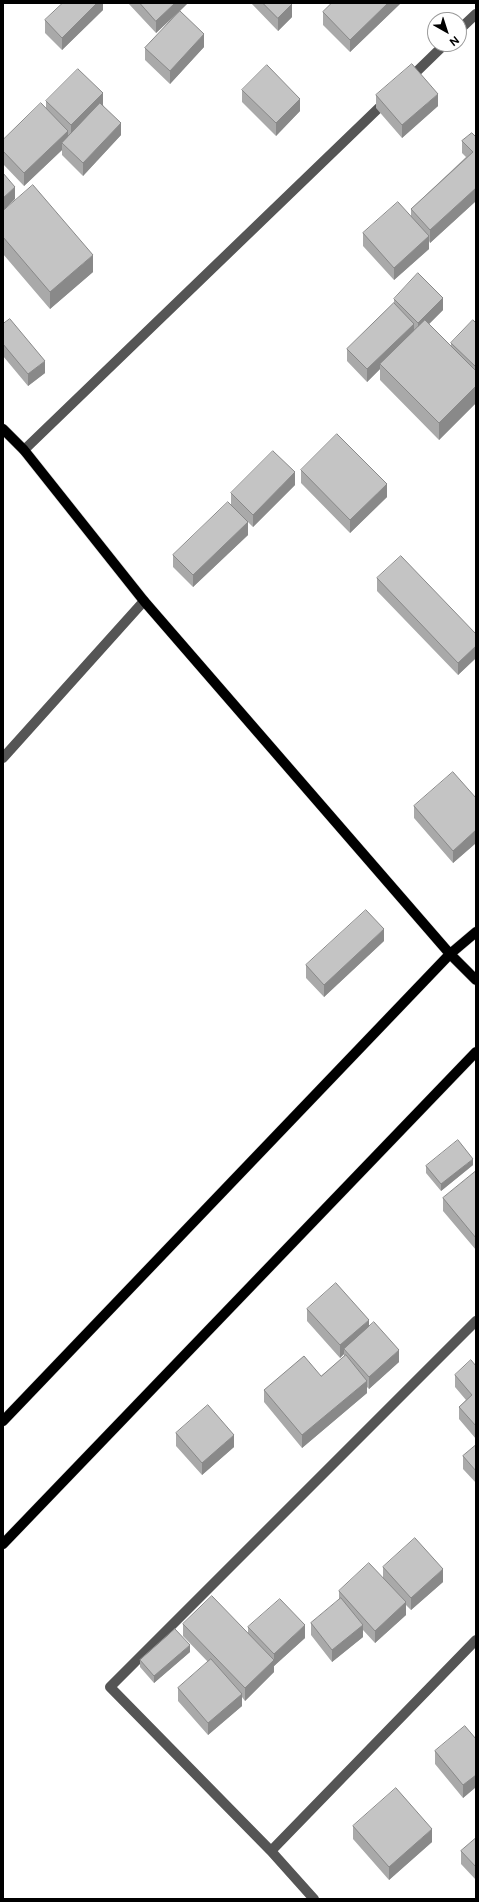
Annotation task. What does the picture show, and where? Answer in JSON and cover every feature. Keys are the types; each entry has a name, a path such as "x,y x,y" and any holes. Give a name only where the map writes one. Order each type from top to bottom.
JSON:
{"main road":[{"path":"3,429 24,450 144,601 450,954 476,980"},
{"path":"3,1421 450,954 476,932"},
{"path":"3,1544 476,1052"}],"street":[{"path":"467,22 476,14"},
{"path":"24,450 437,52"},
{"path":"3,758 144,601"},
{"path":"314,1899 271,1851 110,1687 476,1321"},
{"path":"271,1851 476,1640"}],"building":[{"path":"63,3 97,3 62,38 45,20"},
{"path":"140,3 175,3 156,21"},
{"path":"263,3 291,3 292,4 278,18"},
{"path":"332,3 388,3 350,40 323,12"},
{"path":"180,11 204,34 170,71 145,48"},
{"path":"412,64 438,94 402,125 376,95"},
{"path":"267,65 300,99 276,123 242,90"},
{"path":"78,69 103,93 71,125 46,101"},
{"path":"41,103 68,131 24,173 3,151 3,140"},
{"path":"100,103 121,123 83,163 62,143"},
{"path":"472,133 476,137 476,188 430,230 411,209 473,152 462,141"},
{"path":"3,173 15,187 3,198"},
{"path":"33,185 93,255 50,292 3,237 3,211"},
{"path":"398,202 429,236 394,268 363,233"},
{"path":"418,273 443,298 418,323 394,299"},
{"path":"394,303 414,324 367,369 347,349"},
{"path":"10,319 45,361 28,374 3,344 3,324"},
{"path":"425,320 476,371 476,386 439,423 380,364"},
{"path":"473,320 476,323 476,367 451,343"},
{"path":"337,434 387,484 350,520 301,470"},
{"path":"273,451 295,472 253,515 231,493"},
{"path":"228,502 248,522 193,575 173,555"},
{"path":"401,556 476,634 476,646 458,663 377,578"},
{"path":"453,772 476,798 476,830 453,851 414,806"},
{"path":"366,910 384,929 324,985 306,965"},
{"path":"458,1140 473,1159 441,1184 426,1166"},
{"path":"476,1171 476,1238 443,1198"},
{"path":"336,1283 369,1320 340,1345 307,1309"},
{"path":"374,1322 399,1350 369,1377 344,1349"},
{"path":"346,1355 367,1381 302,1435 264,1390 304,1356 321,1376"},
{"path":"471,1360 476,1366 476,1426 459,1407 472,1395 455,1375"},
{"path":"208,1405 234,1435 202,1463 176,1433"},
{"path":"476,1445 476,1471 463,1456"},
{"path":"415,1538 443,1569 411,1598 383,1567"},
{"path":"369,1563 406,1602 375,1631 339,1591"},
{"path":"212,1596 274,1660 245,1688 183,1624"},
{"path":"341,1598 363,1625 332,1650 311,1623"},
{"path":"280,1599 305,1625 274,1654 248,1627"},
{"path":"175,1629 190,1645 154,1676 140,1660"},
{"path":"211,1659 242,1694 208,1723 178,1688"},
{"path":"465,1726 476,1739 476,1775 463,1785 435,1751"},
{"path":"396,1788 432,1829 389,1867 353,1826"},
{"path":"476,1838 476,1867 461,1851"}]}
